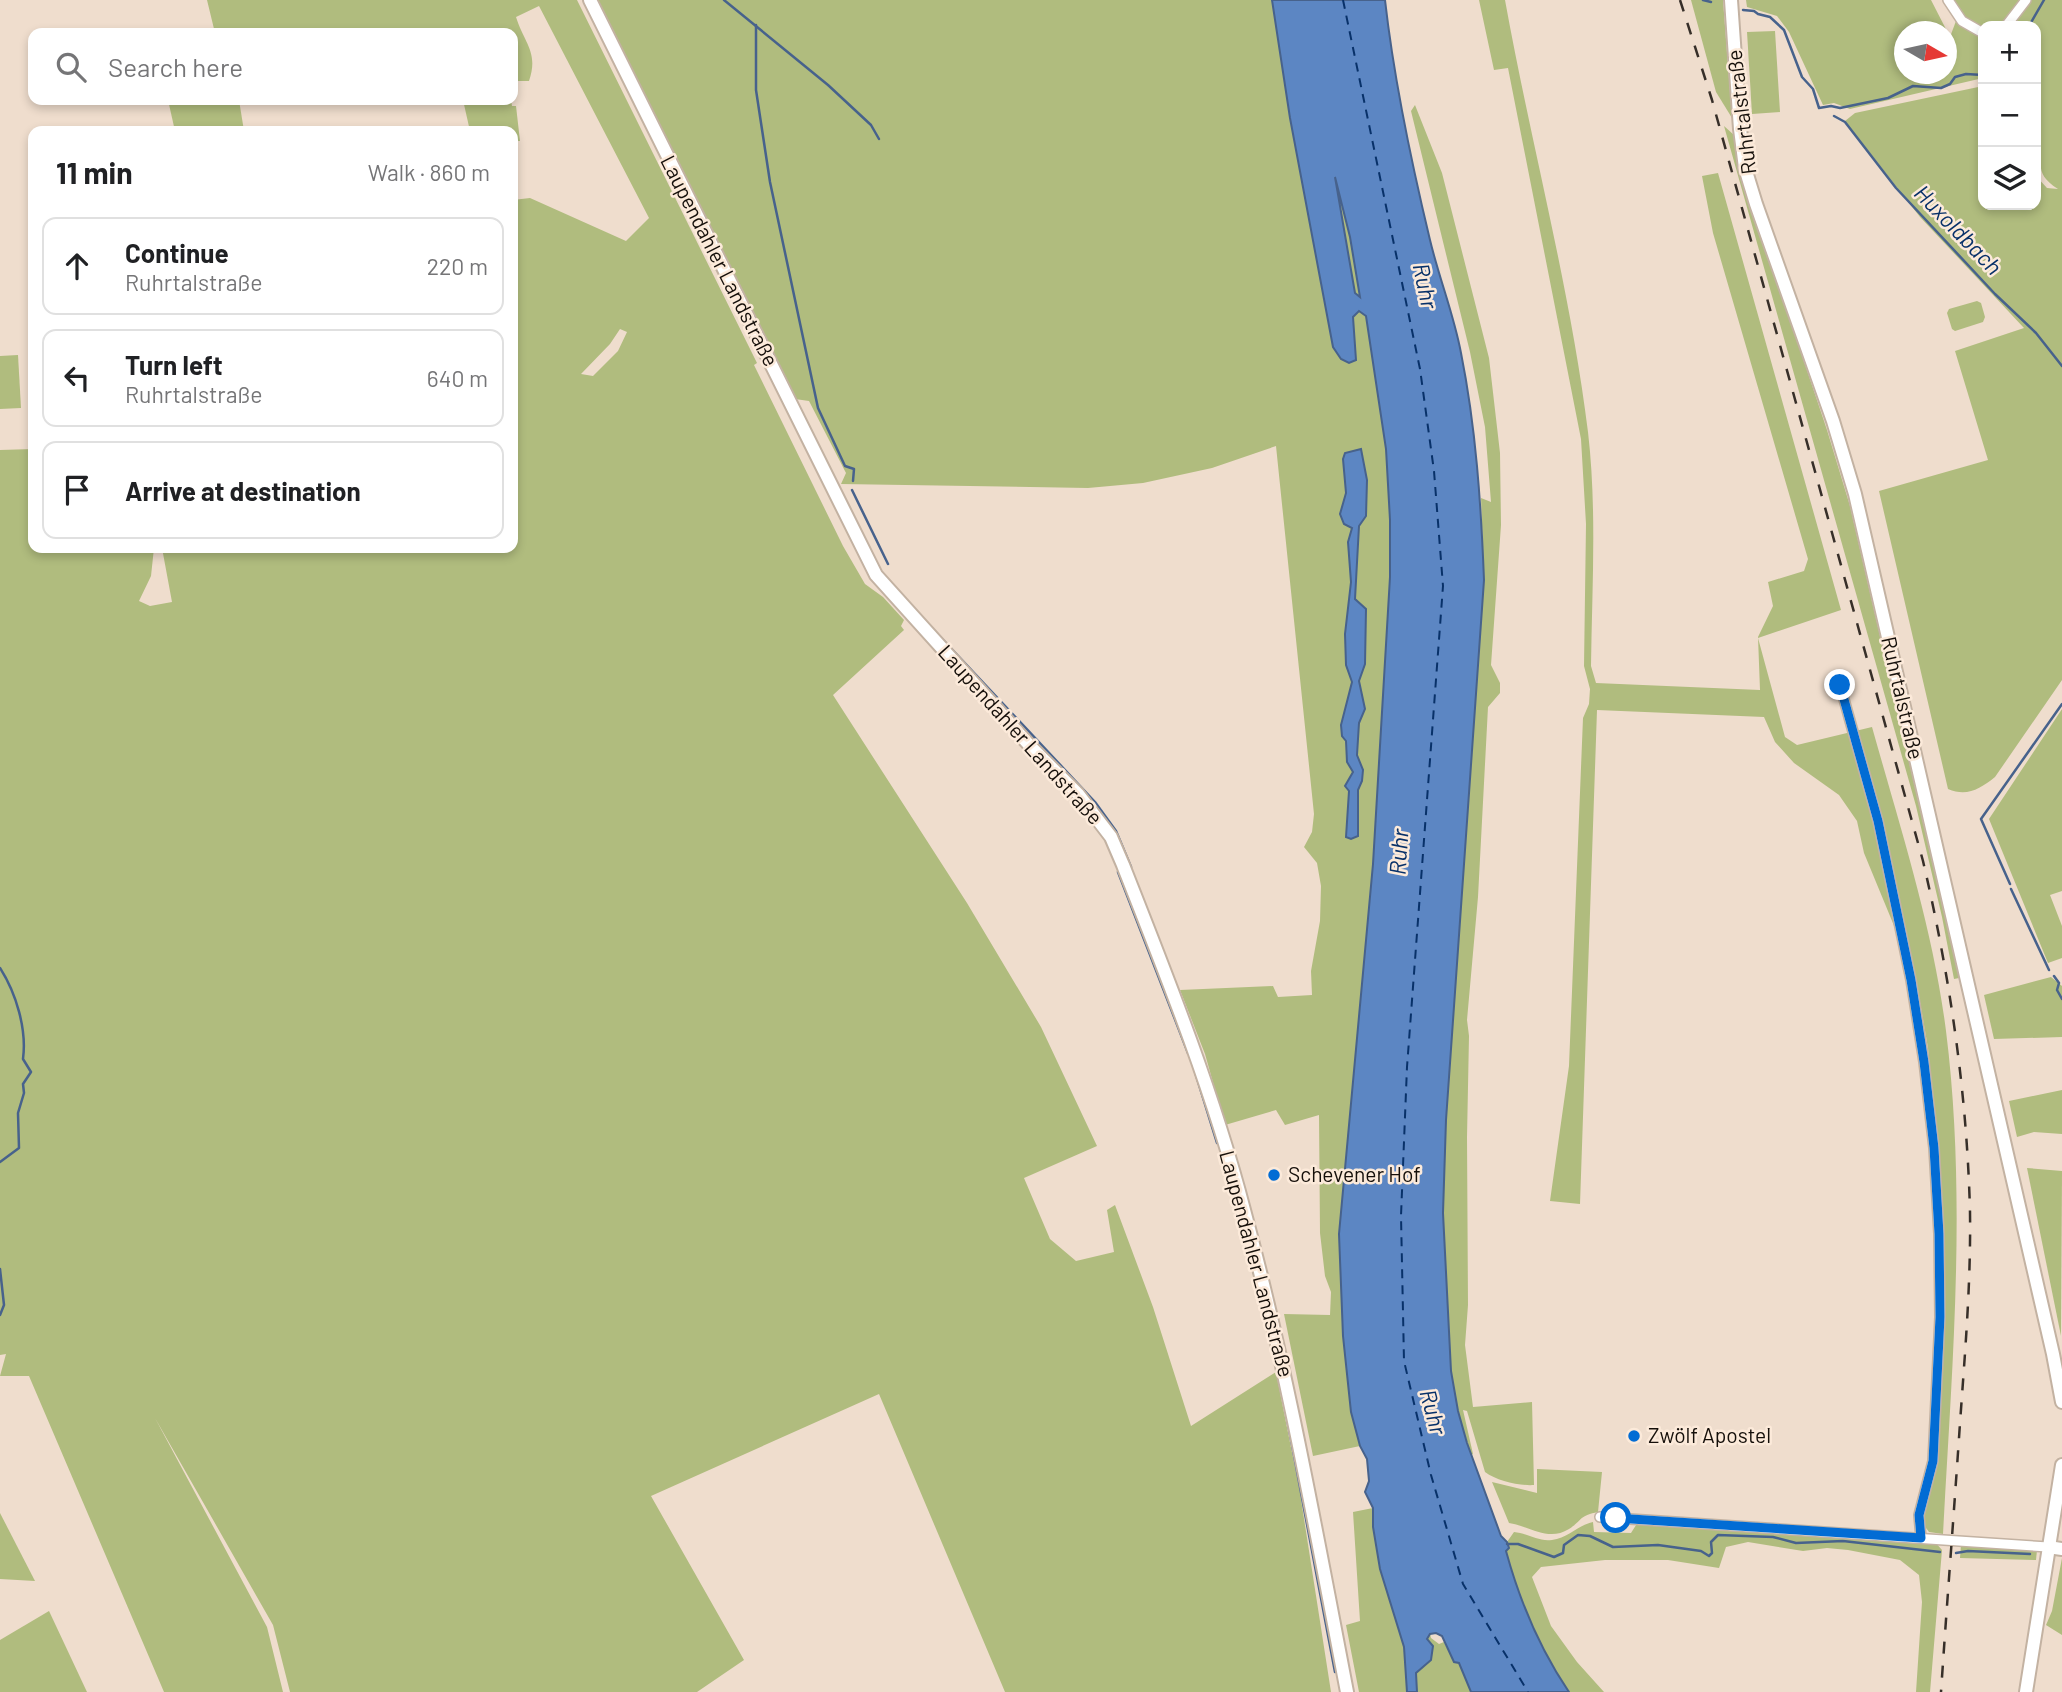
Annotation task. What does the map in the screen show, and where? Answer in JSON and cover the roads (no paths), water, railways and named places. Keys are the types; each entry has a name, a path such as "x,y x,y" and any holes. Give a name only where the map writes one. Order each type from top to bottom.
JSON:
{"main road":[{"name":"Laupendahler Landstraße","path":"590,0 876,575 1023,738 1078,794 1099,820 1119,856 1196,1055 1242,1200 1284,1368 1347,1692"},
{"name":"Ruhrtalstraße","path":"1731,0 1745,168 1833,421 1855,494 2062,1402"},
{"path":"2026,1692 2062,1465"},
{"path":"2048,1547 2062,1549"}],"street":[{"path":"1948,0 1962,21 1978,30"},
{"path":"2010,21 2026,0"},
{"path":"1840,685 1878,821 1911,980 1934,1148 1940,1317 1933,1461 1919,1515 1921,1538"},
{"path":"1600,1517 2048,1547"}],"water":[{"name":"Ruhr","path":"1272,0 1385,0 1410,150 1434,254 1458,339 1466,381 1477,466 1483,552 1484,580 1446,1120 1443,1213 1451,1371 1467,1443 1501,1536 1507,1542 1509,1548 1506,1551 1518,1588 1540,1641 1569,1692 1471,1692 1459,1663 1454,1662 1442,1636 1436,1633 1430,1634 1427,1639 1433,1646 1431,1660 1416,1673 1417,1692 1407,1692 1404,1647 1380,1569 1373,1527 1373,1508 1365,1492 1369,1481 1367,1459 1360,1446 1351,1412 1343,1336 1339,1234 1373,864 1390,577 1390,520 1386,449 1366,316 1359,311 1353,317 1356,360 1349,363 1341,359 1333,347 1290,118","holes":["1335,177 1350,237 1360,297 1355,293"]},
{"path":"1361,449 1367,480 1366,516 1359,526 1355,599 1366,609 1365,664 1359,681 1365,709 1359,723 1357,755 1363,770 1358,790 1358,836 1351,839 1346,837 1349,791 1345,786 1353,772 1347,762 1346,741 1342,736 1341,725 1352,682 1346,665 1345,634 1351,582 1348,542 1352,528 1344,524 1340,514 1346,493 1343,459 1345,453"}],"waterway":[{"path":"724,0 828,85 871,125 879,139"},
{"path":"1703,0 1711,2"},
{"path":"2032,21 2044,0"},
{"path":"1743,10 1770,17 1784,30 1802,77 1813,89 1819,108 1840,108 1888,98 1913,86 1941,88 1950,84 1955,77 1978,75"},
{"path":"756,25 756,90 770,182 818,408 845,466 854,469 853,481"},
{"name":"Huxoldbach","path":"1834,116 1845,122 1896,188 1995,294 2036,333 2062,366"},
{"path":"852,490 888,564"},
{"path":"931,627 1095,802 1116,831 1131,867"},
{"name":"Huxoldbach","path":"2010,884 1981,819 2062,704"},
{"path":"1118,872 1188,1053"},
{"name":"Huxoldbach","path":"2011,889 2049,970"},
{"path":"0,968 19,1012 23,1059 31,1072 23,1084 24,1093 18,1113 19,1148 0,1162"},
{"name":"Huxoldbach","path":"2054,976 2059,983 2057,990 2062,999"},
{"path":"1191,1059 1217,1143"},
{"path":"1221,1156 1258,1288"},
{"path":"0,1269 4,1305 0,1315"},
{"path":"1285,1408 1335,1672"},
{"path":"1507,1544 1518,1544 1554,1557 1563,1553 1564,1545 1578,1535 1590,1536 1613,1547 1658,1545 1701,1551 1709,1556 1712,1553 1711,1542 1718,1535 1773,1537 1796,1543 1843,1541 1940,1552"},
{"path":"1956,1553 1968,1551 2030,1554"}],"railway":[{"path":"1680,0 1712,100 1923,861 1949,992 1965,1123 1970,1238 1966,1344 1941,1692"}],"place":[{"name":"Schevener Hof","path":"1274,1175"},
{"name":"Zwölf Apostel","path":"1634,1436"}]}
